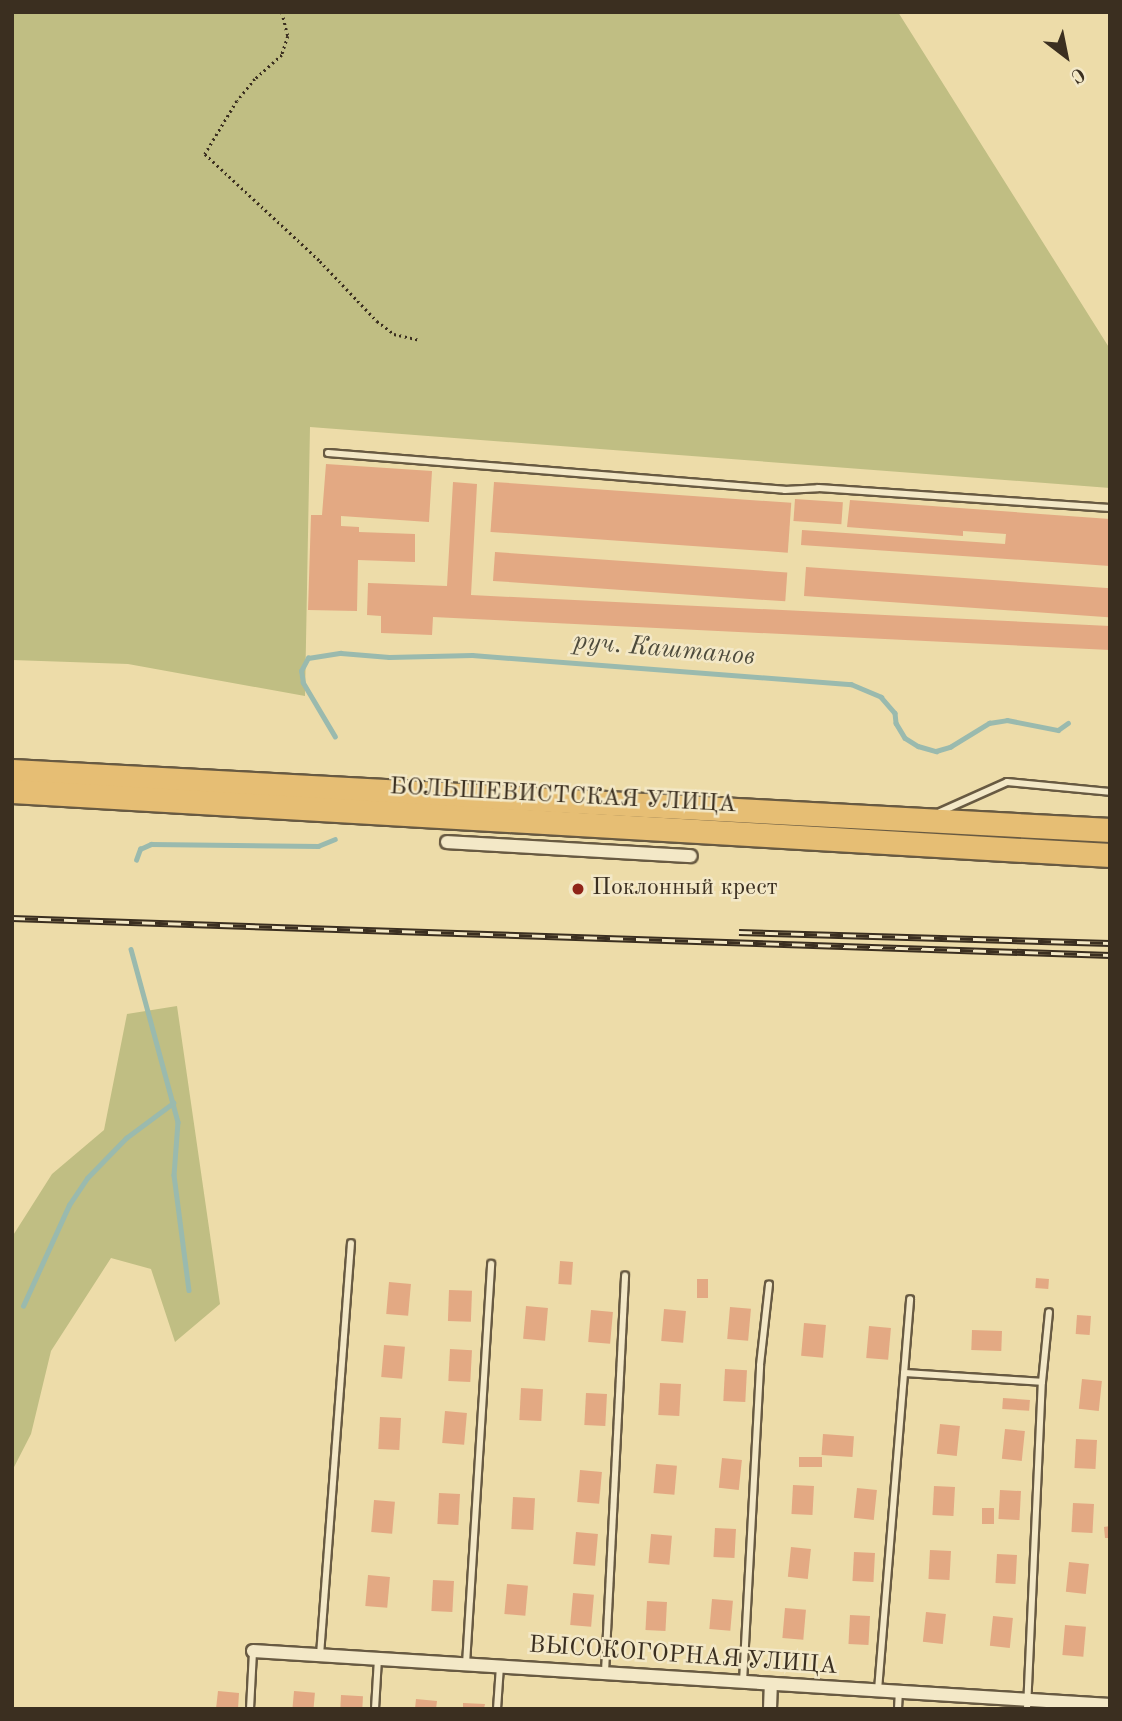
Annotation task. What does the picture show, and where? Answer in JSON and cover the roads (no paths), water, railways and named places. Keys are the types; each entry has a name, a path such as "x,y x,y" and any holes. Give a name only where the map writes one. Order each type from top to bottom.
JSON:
{"highway":[{"name":"БОЛЬШЕВИСТСКАЯ УЛИЦА","path":"12,771 1110,830"},
{"name":"БОЛЬШЕВИСТСКАЯ УЛИЦА","path":"12,791 1110,855"}],"street":[{"path":"447,842 691,856"},
{"name":"ВЫСОКОГОРНАЯ УЛИЦА","path":"253,1651 878,1690 1027,1704 1110,1705"},
{"path":"770,1709 771,1684"}],"lane":[{"path":"328,453 785,490 818,488 1110,508"},
{"path":"922,820 1007,782 1110,792"},
{"path":"320,1655 351,1243"},
{"path":"466,1664 491,1264"},
{"path":"605,1673 625,1276"},
{"path":"743,1682 760,1365 769,1286"},
{"path":"878,1690 910,1298"},
{"path":"1027,1704 1042,1382 1049,1312"},
{"path":"904,1373 1042,1382"},
{"path":"250,1709 253,1651"},
{"path":"375,1709 378,1659"},
{"path":"497,1709 500,1667"},
{"path":"898,1709 899,1692"}],"waterway":[{"name":"руч. Каштанов","path":"335,737 303,683 301,671 308,658 341,653 389,657 472,655 851,684 881,697 895,713 896,723 905,738 918,746 936,751 950,747 989,723 1007,720 1058,730 1068,723"},
{"name":"руч. Каштанов","path":"136,860 140,849 151,844 318,846 335,839"},
{"name":"руч. Каштанов","path":"131,949 178,1122 174,1175 189,1290"},
{"path":"23,1306 69,1205 87,1178 126,1138 173,1103"}],"railway":[{"path":"12,918 1110,955"},
{"path":"739,932 1110,943"}],"place":[{"name":"Поклонный крест","path":"578,889"}]}
